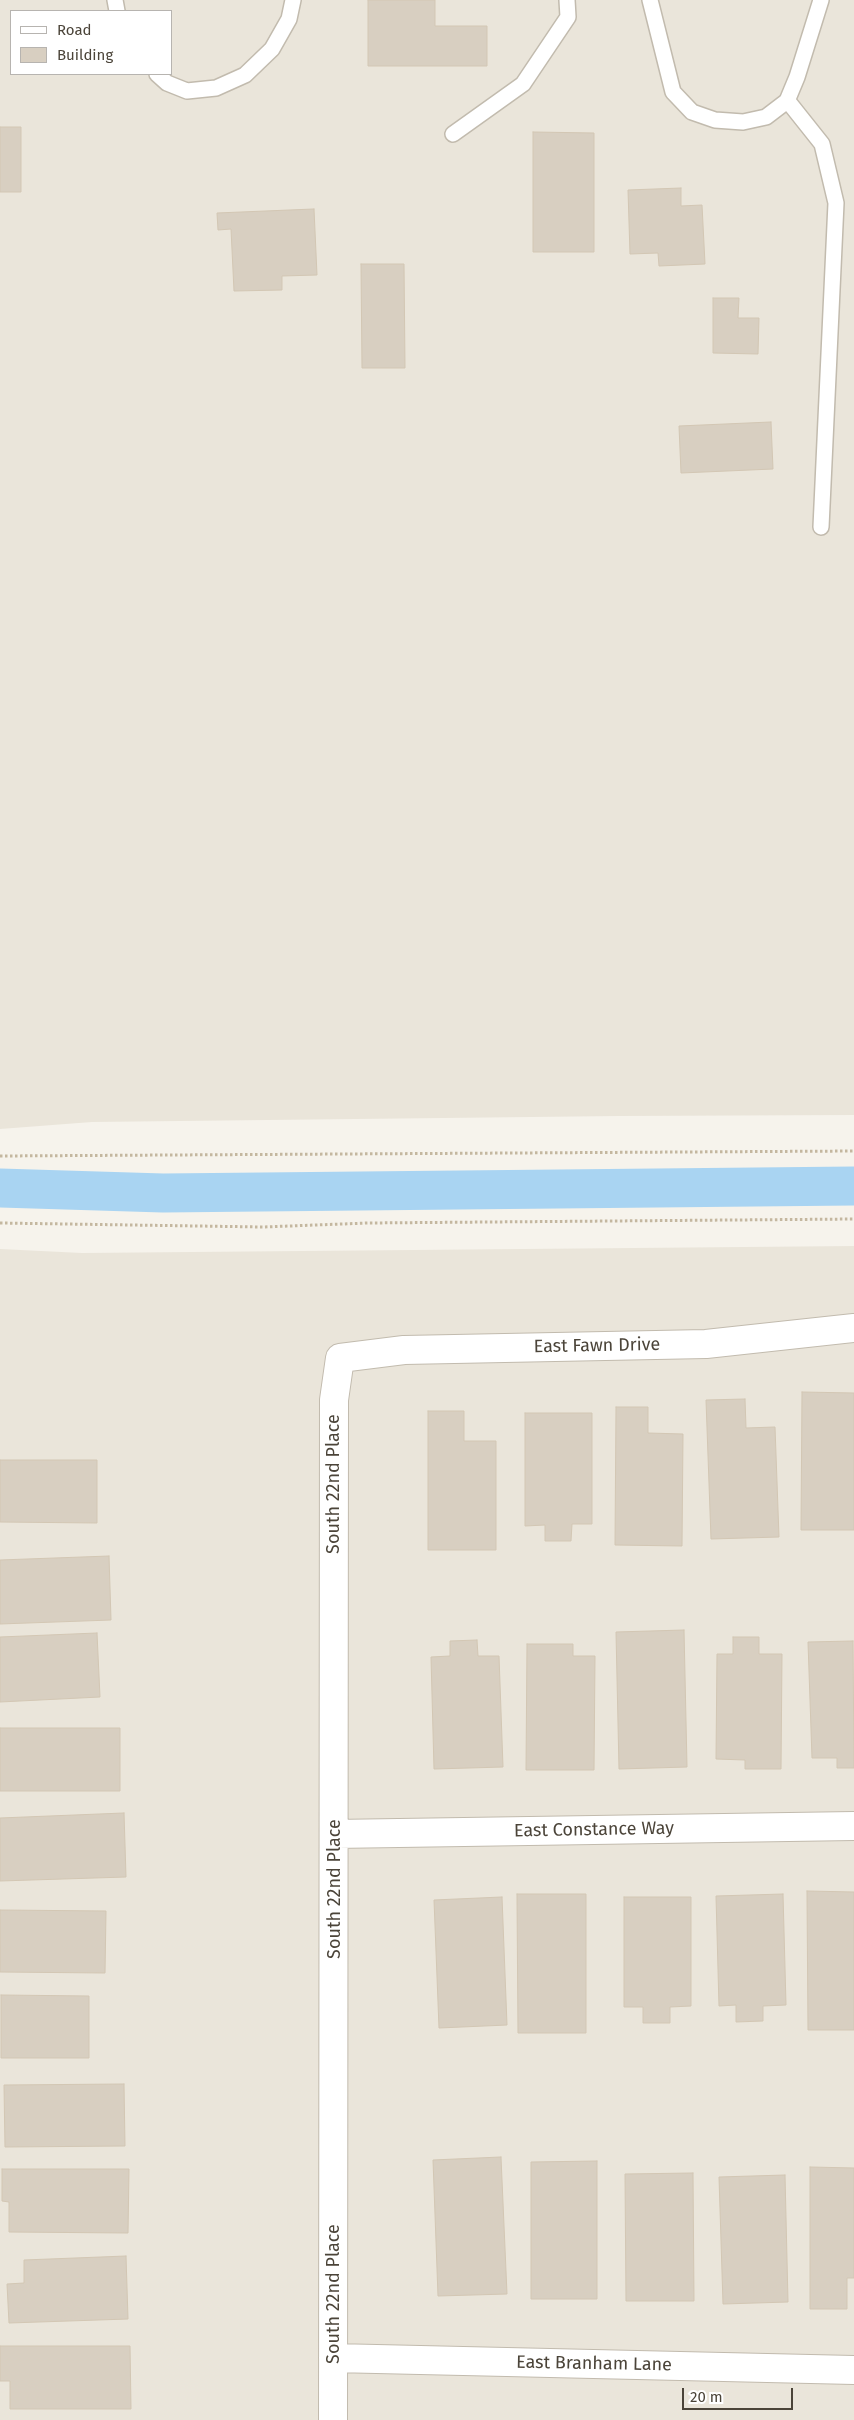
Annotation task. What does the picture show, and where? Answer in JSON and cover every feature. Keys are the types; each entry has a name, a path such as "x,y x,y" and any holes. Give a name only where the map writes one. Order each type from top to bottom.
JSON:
{"street":[{"name":"East Fawn Drive","path":"340,1358 404,1350 706,1344 854,1328"},
{"name":"South 22nd Place","path":"333,2420 334,1400 340,1358"},
{"name":"East Constance Way","path":"334,1834 854,1826"},
{"name":"East Branham Lane","path":"333,2358 854,2370"}],"lane":[{"path":"158,75 167,82 187,91 216,88 245,75 272,48 289,19 293,0"},
{"path":"453,134 523,84 568,17 567,0"},
{"path":"650,0 673,92 692,112 715,120 743,122 766,117 787,100 797,77 821,0"},
{"path":"787,100 822,144 836,203 821,527"}],"path":[{"path":"0,1156 854,1151"},
{"path":"0,1223 263,1227 368,1223 854,1219"}],"shaded area":[{"path":"0,0 854,0 854,1115 92,1122 0,1129"},
{"path":"854,1246 854,2420 0,2420 0,1249 82,1253"}],"building":[{"path":"368,0 435,0 435,26 487,26 487,66 368,66"},
{"path":"0,127 21,127 21,192 0,192"},
{"path":"533,132 594,133 594,252 533,252"},
{"path":"681,188 681,206 702,205 705,264 659,266 658,253 630,254 628,190"},
{"path":"314,209 317,275 282,276 282,290 234,291 231,229 218,230 217,213"},
{"path":"361,264 404,264 405,368 362,368"},
{"path":"713,298 739,298 738,318 759,318 758,354 713,353"},
{"path":"771,422 773,469 681,473 679,426"},
{"path":"802,1392 854,1393 854,1530 801,1530"},
{"path":"745,1399 746,1428 775,1427 779,1537 711,1539 706,1400"},
{"path":"616,1407 648,1407 648,1433 683,1434 682,1546 615,1545"},
{"path":"428,1411 464,1411 464,1441 496,1441 496,1550 428,1550"},
{"path":"525,1413 592,1413 592,1524 572,1524 571,1541 545,1541 545,1525 525,1526"},
{"path":"0,1460 97,1460 97,1523 0,1522"},
{"path":"109,1556 111,1620 0,1624 0,1560"},
{"path":"684,1630 687,1767 619,1769 616,1632"},
{"path":"97,1633 100,1697 0,1702 0,1637"},
{"path":"733,1637 759,1637 759,1654 782,1654 781,1769 745,1769 745,1760 716,1759 717,1654 733,1654"},
{"path":"477,1640 478,1656 499,1656 503,1767 434,1769 431,1657 450,1656 450,1641"},
{"path":"853,1641 854,1768 837,1768 837,1758 812,1758 808,1642"},
{"path":"527,1644 573,1644 573,1656 595,1656 594,1770 526,1770"},
{"path":"0,1728 120,1728 120,1791 0,1791"},
{"path":"124,1813 126,1877 0,1881 0,1818"},
{"path":"807,1891 854,1892 854,2030 808,2030"},
{"path":"517,1894 586,1894 586,2033 518,2033"},
{"path":"783,1894 786,2005 763,2006 763,2021 736,2022 736,2005 719,2006 716,1896"},
{"path":"502,1897 507,2025 439,2028 434,1900"},
{"path":"624,1897 691,1897 691,2006 670,2007 670,2023 643,2023 643,2007 624,2007"},
{"path":"0,1910 106,1911 105,1973 0,1972"},
{"path":"1,1995 89,1996 89,2058 1,2058"},
{"path":"124,2084 125,2146 5,2147 4,2085"},
{"path":"501,2157 507,2294 438,2296 433,2160"},
{"path":"597,2161 597,2299 531,2299 531,2162"},
{"path":"810,2167 854,2168 854,2278 847,2278 847,2309 810,2309"},
{"path":"2,2169 129,2169 128,2233 9,2232 9,2202 2,2201"},
{"path":"693,2173 694,2301 626,2301 625,2174"},
{"path":"785,2175 788,2302 723,2304 719,2177"},
{"path":"126,2256 128,2319 9,2323 7,2284 24,2283 24,2260"},
{"path":"0,2346 130,2346 131,2409 10,2409 10,2381 0,2381"}],"waterway":[{"path":"0,1188 163,1193 854,1186"}]}
